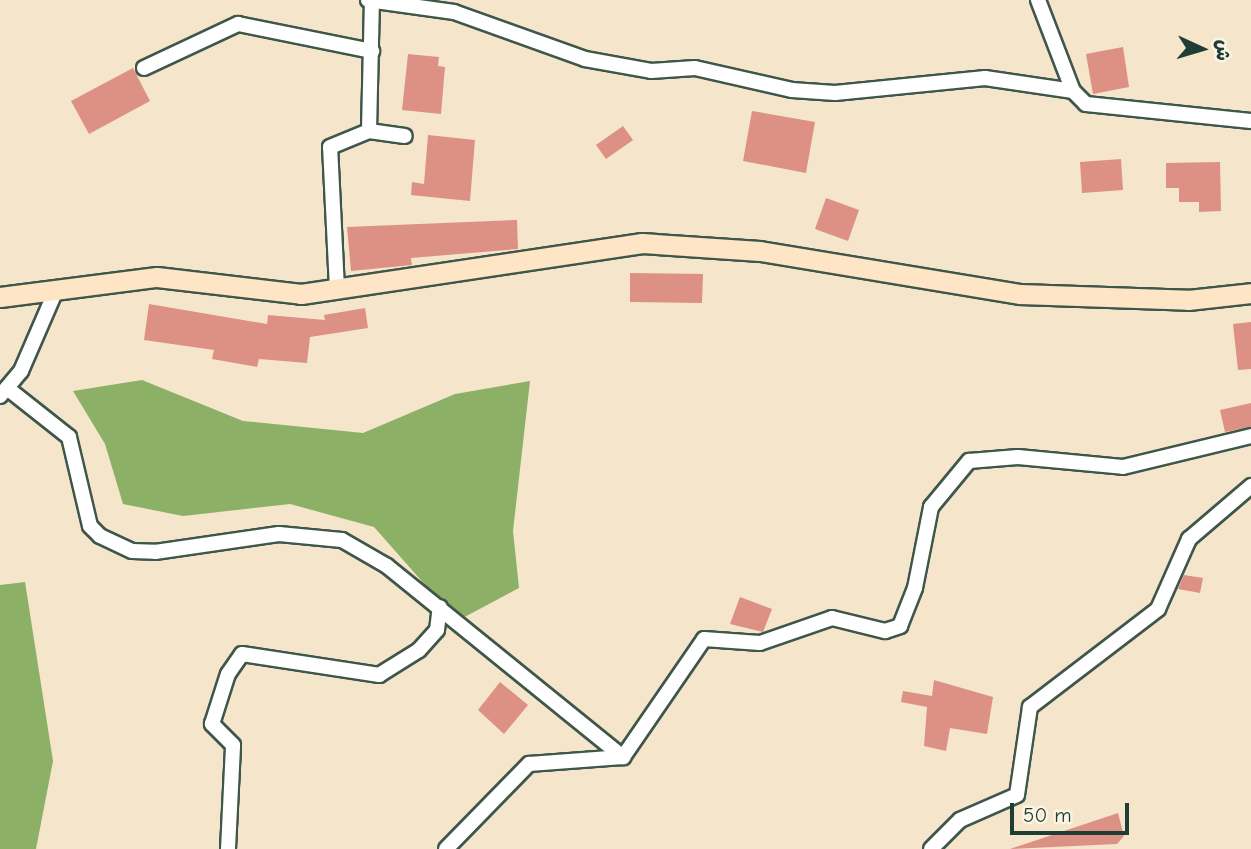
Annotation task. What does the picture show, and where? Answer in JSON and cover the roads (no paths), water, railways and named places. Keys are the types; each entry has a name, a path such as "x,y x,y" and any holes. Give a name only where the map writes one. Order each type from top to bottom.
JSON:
{"main road":[{"path":"0,297 157,277 257,292 337,289 642,243 760,251 1020,294 1188,300 1251,293"}],"street":[{"path":"1038,0 1073,91 1086,104 1251,121"},
{"path":"369,131 372,51 370,1 454,12 585,59 651,71 695,68 792,90 835,93 985,78 1073,91"},
{"path":"144,68 238,24 372,51"},
{"path":"337,289 330,147 369,131 405,136"},
{"path":"56,289 3,392 69,437 90,526 112,543 155,552 313,534 342,540 387,566 623,757"},
{"path":"623,757 704,639 760,643 832,618 885,631 900,626 915,589 931,508 969,461 1018,457 1123,467 1251,436"},
{"path":"931,849 960,820 1017,795 1030,707 1158,609 1189,539 1251,486"},
{"path":"228,849 233,745 212,724 228,674 242,654 379,675 419,650 437,630 440,607"},
{"path":"446,849 529,764 623,757"}]}
